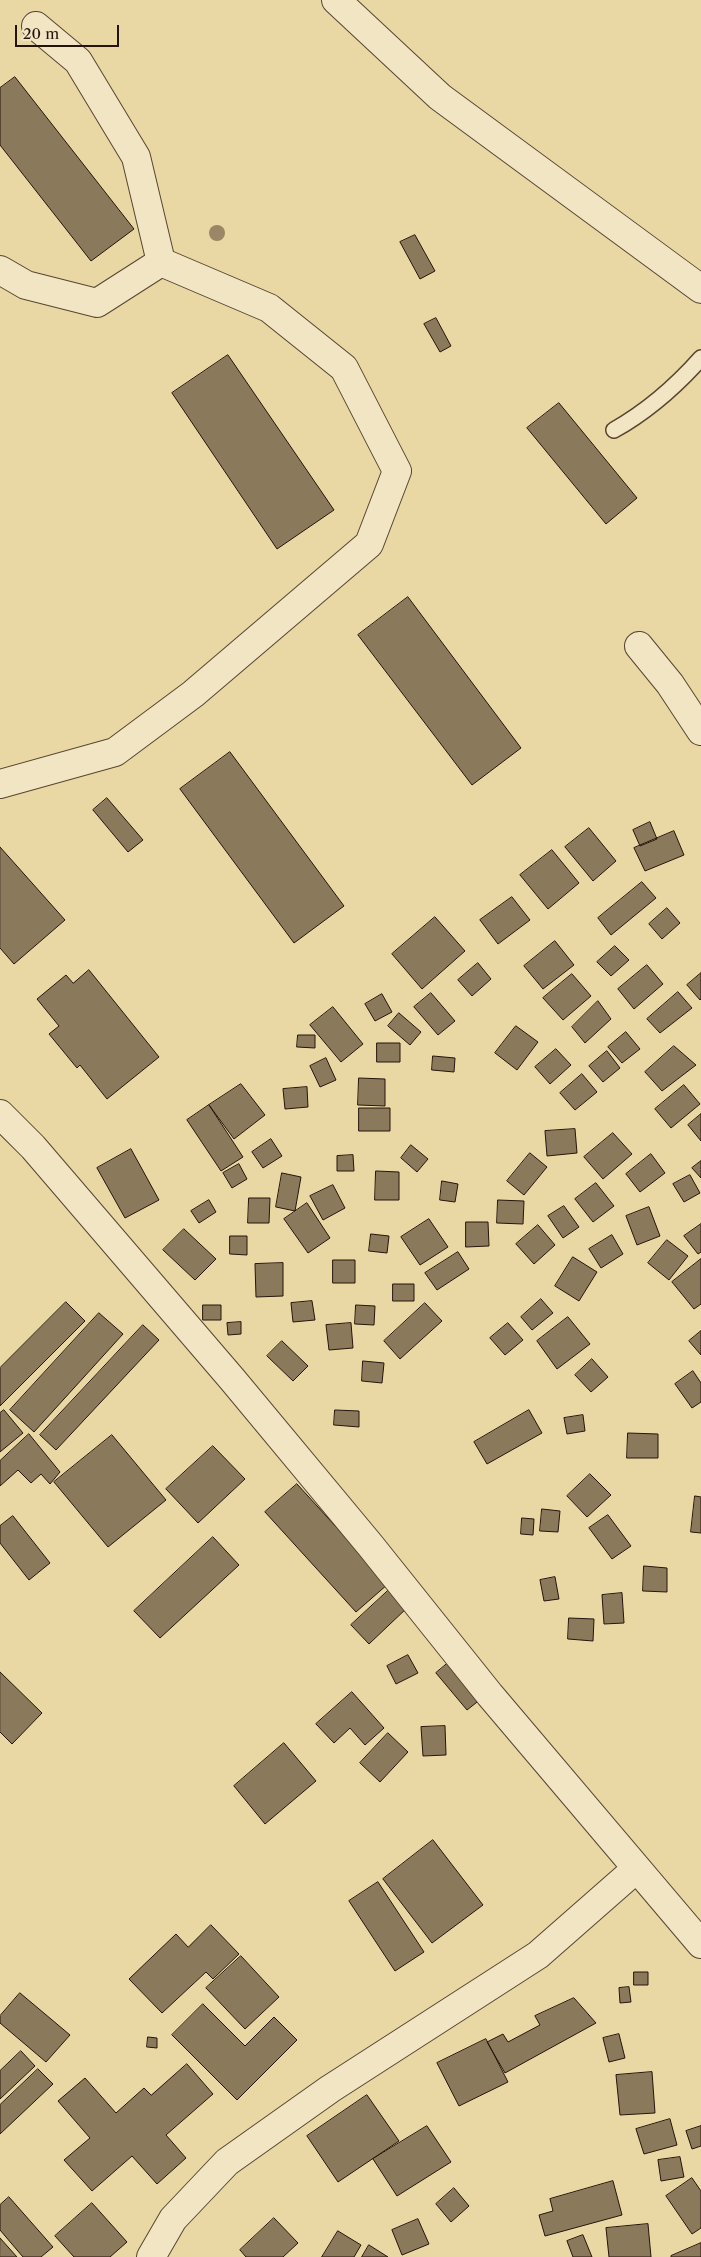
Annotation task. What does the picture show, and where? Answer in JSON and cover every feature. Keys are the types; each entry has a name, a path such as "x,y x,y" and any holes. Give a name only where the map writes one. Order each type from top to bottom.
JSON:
{"street":[{"path":"336,0 440,98 701,290"},
{"path":"36,26 78,61 136,157 161,262"},
{"path":"0,270 26,285 97,303 161,262"},
{"path":"0,784 115,752 193,694 368,544 397,471 344,368 270,308 161,262"},
{"path":"639,646 670,684 701,731"},
{"path":"0,1114 33,1147 232,1379 636,1869 701,1944"},
{"path":"151,2257 173,2219 227,2162 330,2089 538,1955 636,1869"}],"lane":[{"path":"614,430 632,420 682,379 701,358"}],"building":[{"path":"15,77 134,229 91,261 0,145 0,88"},
{"path":"415,235 435,271 420,279 400,242"},
{"path":"436,318 451,346 440,352 424,324"},
{"path":"228,355 334,510 277,549 172,393"},
{"path":"559,403 637,498 606,524 527,428"},
{"path":"408,597 521,748 472,785 358,635"},
{"path":"230,752 344,906 294,943 180,789"},
{"path":"107,798 143,840 128,852 93,810"},
{"path":"650,822 657,839 640,846 633,830"},
{"path":"589,828 616,861 593,881 565,847"},
{"path":"674,831 684,855 645,871 634,848"},
{"path":"0,847 65,920 14,964 0,948"},
{"path":"552,850 579,883 548,909 520,875"},
{"path":"642,882 656,898 611,935 598,918"},
{"path":"512,897 530,920 498,944 480,920"},
{"path":"667,908 680,923 662,939 649,924"},
{"path":"435,917 465,951 422,989 392,954"},
{"path":"555,941 574,965 543,989 524,966"},
{"path":"615,946 629,960 611,976 597,962"},
{"path":"478,963 491,979 472,996 458,980"},
{"path":"647,965 663,984 634,1009 618,989"},
{"path":"89,970 159,1057 107,1099 80,1065 77,1068 49,1034 59,1026 37,999 66,975 73,983"},
{"path":"701,973 701,999 700,1000 687,985"},
{"path":"572,974 591,996 563,1020 543,998"},
{"path":"678,992 692,1008 660,1033 647,1019"},
{"path":"431,993 455,1021 438,1035 414,1007"},
{"path":"382,994 392,1012 375,1021 365,1004"},
{"path":"598,1001 611,1019 585,1043 572,1027"},
{"path":"333,1007 363,1044 341,1062 310,1025"},
{"path":"399,1013 421,1032 410,1045 388,1026"},
{"path":"516,1026 538,1042 517,1070 495,1053"},
{"path":"626,1032 640,1049 622,1063 608,1047"},
{"path":"298,1035 315,1035 315,1048 297,1047"},
{"path":"377,1043 400,1043 400,1062 377,1062"},
{"path":"674,1046 696,1065 662,1091 645,1072"},
{"path":"556,1049 571,1065 550,1084 535,1067"},
{"path":"607,1051 620,1068 603,1082 589,1066"},
{"path":"433,1056 455,1058 454,1072 432,1070"},
{"path":"326,1058 336,1080 320,1087 310,1066"},
{"path":"582,1074 597,1092 575,1110 560,1093"},
{"path":"359,1078 385,1079 385,1106 358,1105"},
{"path":"241,1084 265,1115 234,1139 209,1105"},
{"path":"684,1085 700,1104 671,1128 655,1109"},
{"path":"307,1087 308,1107 285,1109 283,1089"},
{"path":"209,1105 243,1157 221,1171 187,1120"},
{"path":"359,1108 390,1108 390,1131 359,1131"},
{"path":"701,1114 701,1141 688,1125"},
{"path":"575,1129 577,1153 547,1156 545,1131"},
{"path":"613,1133 632,1154 603,1179 584,1157"},
{"path":"271,1139 282,1156 263,1168 252,1152"},
{"path":"411,1145 428,1159 417,1172 401,1158"},
{"path":"131,1149 159,1200 125,1218 97,1168"},
{"path":"530,1153 547,1167 524,1195 507,1181"},
{"path":"651,1154 665,1173 640,1192 626,1174"},
{"path":"353,1155 354,1171 337,1171 337,1156"},
{"path":"701,1161 701,1178 692,1168"},
{"path":"239,1164 247,1179 232,1188 223,1173"},
{"path":"376,1171 399,1172 399,1200 375,1200"},
{"path":"282,1173 301,1177 295,1211 276,1207"},
{"path":"690,1175 700,1193 684,1202 673,1184"},
{"path":"442,1181 458,1184 455,1202 440,1200"},
{"path":"596,1183 614,1206 593,1222 575,1199"},
{"path":"333,1185 345,1208 323,1220 310,1196"},
{"path":"249,1198 270,1198 269,1223 248,1223"},
{"path":"209,1200 216,1212 199,1223 191,1211"},
{"path":"498,1200 524,1201 523,1224 497,1223"},
{"path":"307,1203 330,1238 308,1253 284,1219"},
{"path":"564,1206 579,1227 563,1238 548,1216"},
{"path":"649,1207 660,1236 637,1245 626,1216"},
{"path":"429,1219 448,1247 420,1265 401,1237"},
{"path":"466,1222 488,1222 489,1246 466,1247"},
{"path":"701,1224 701,1252 698,1254 684,1236"},
{"path":"538,1225 555,1245 534,1264 516,1244"},
{"path":"184,1229 216,1259 195,1280 163,1250"},
{"path":"371,1234 389,1236 387,1253 369,1251"},
{"path":"612,1235 623,1254 601,1268 589,1249"},
{"path":"230,1236 247,1236 247,1255 230,1254"},
{"path":"667,1240 688,1256 669,1280 648,1263"},
{"path":"458,1252 469,1269 437,1290 425,1273"},
{"path":"573,1257 597,1272 579,1301 555,1286"},
{"path":"701,1259 701,1304 694,1309 672,1282"},
{"path":"333,1260 355,1260 355,1283 333,1283"},
{"path":"283,1263 283,1296 256,1297 255,1264"},
{"path":"393,1284 414,1284 414,1301 393,1301"},
{"path":"541,1299 553,1313 532,1330 521,1317"},
{"path":"312,1301 315,1320 293,1322 291,1303"},
{"path":"66,1302 85,1321 0,1406 0,1368"},
{"path":"425,1303 442,1321 400,1359 384,1341"},
{"path":"203,1305 221,1305 221,1320 203,1320"},
{"path":"356,1305 375,1306 374,1325 355,1324"},
{"path":"99,1313 123,1334 34,1432 10,1410"},
{"path":"568,1317 590,1344 557,1369 537,1341"},
{"path":"241,1322 241,1334 228,1335 227,1323"},
{"path":"351,1323 353,1348 329,1350 326,1325"},
{"path":"508,1323 523,1340 505,1355 490,1338"},
{"path":"143,1325 159,1340 56,1450 40,1435"},
{"path":"701,1331 701,1355 689,1341"},
{"path":"282,1341 308,1366 293,1381 267,1356"},
{"path":"592,1359 608,1377 591,1392 575,1375"},
{"path":"363,1361 384,1363 382,1383 362,1381"},
{"path":"693,1371 701,1383 701,1402 692,1408 675,1384"},
{"path":"4,1410 23,1433 0,1452 0,1413"},
{"path":"335,1410 359,1411 359,1427 334,1425"},
{"path":"529,1410 542,1433 487,1464 474,1442"},
{"path":"583,1415 585,1431 567,1434 564,1418"},
{"path":"628,1433 658,1434 658,1458 627,1458"},
{"path":"29,1434 60,1472 50,1484 41,1474 31,1483 18,1470 0,1486 0,1461"},
{"path":"112,1435 166,1500 108,1547 54,1482"},
{"path":"213,1446 245,1479 198,1523 166,1489"},
{"path":"590,1474 611,1495 587,1517 567,1496"},
{"path":"297,1484 388,1584 356,1612 265,1512"},
{"path":"695,1496 701,1497 701,1533 691,1532"},
{"path":"542,1509 560,1511 558,1532 540,1531"},
{"path":"608,1515 631,1546 612,1559 589,1528"},
{"path":"13,1516 50,1563 29,1580 0,1543 0,1526"},
{"path":"522,1518 534,1519 533,1535 521,1534"},
{"path":"213,1537 239,1565 160,1638 134,1611"},
{"path":"644,1566 667,1568 667,1592 643,1591"},
{"path":"555,1577 559,1599 544,1601 540,1580"},
{"path":"391,1588 408,1607 369,1644 351,1625"},
{"path":"622,1593 624,1623 604,1624 602,1595"},
{"path":"569,1618 594,1619 593,1641 568,1639"},
{"path":"408,1655 418,1673 396,1684 387,1666"},
{"path":"454,1658 486,1695 467,1710 436,1673"},
{"path":"0,1672 42,1713 12,1744 0,1732"},
{"path":"352,1692 384,1728 365,1745 350,1728 334,1743 316,1724"},
{"path":"445,1726 446,1755 423,1756 421,1727"},
{"path":"388,1733 408,1752 380,1782 360,1763"},
{"path":"284,1743 316,1781 265,1824 234,1786"},
{"path":"433,1840 483,1905 432,1943 383,1879"},
{"path":"378,1882 424,1952 395,1971 349,1901"},
{"path":"211,1925 239,1954 213,1979 206,1972 162,2013 129,1979 176,1934 188,1947"},
{"path":"241,1956 279,1997 245,2029 206,1988"},
{"path":"634,1972 648,1972 648,1985 634,1985"},
{"path":"629,1987 631,2002 620,2003 619,1988"},
{"path":"20,1993 70,2035 46,2062 0,2023 0,2016"},
{"path":"574,1998 596,2023 505,2073 487,2042 503,2034 508,2042 540,2025 535,2016"},
{"path":"203,2004 245,2046 274,2017 297,2040 237,2100 172,2035"},
{"path":"619,2034 625,2058 609,2062 603,2038"},
{"path":"148,2037 157,2038 157,2048 147,2047"},
{"path":"486,2039 508,2082 459,2106 437,2063"},
{"path":"21,2051 35,2066 0,2099 0,2071"},
{"path":"187,2064 213,2094 166,2135 186,2158 157,2184 132,2156 92,2191 64,2160 90,2138 58,2101 85,2078 116,2113 144,2088 151,2095"},
{"path":"38,2069 53,2084 0,2134 0,2105"},
{"path":"652,2072 655,2113 620,2115 616,2075"},
{"path":"367,2095 399,2141 338,2182 307,2136"},
{"path":"670,2119 677,2145 644,2154 636,2129"},
{"path":"427,2126 451,2162 397,2196 373,2159"},
{"path":"701,2126 701,2146 692,2149 686,2131"},
{"path":"680,2157 684,2177 661,2181 658,2160"},
{"path":"692,2178 701,2191 701,2228 692,2234 666,2196"},
{"path":"613,2181 622,2215 545,2236 539,2215 553,2211 550,2199"},
{"path":"454,2188 469,2206 451,2222 436,2204"},
{"path":"9,2197 53,2247 41,2257 23,2257 0,2230 0,2205"},
{"path":"92,2203 127,2242 110,2257 74,2257 55,2236"},
{"path":"274,2218 298,2243 283,2257 246,2257 240,2250"},
{"path":"418,2219 429,2244 402,2255 392,2230"},
{"path":"648,2224 651,2257 609,2257 606,2228"},
{"path":"338,2231 361,2245 354,2257 322,2257"},
{"path":"583,2235 592,2257 573,2257 567,2241"},
{"path":"0,2238 17,2257 0,2257"},
{"path":"701,2243 701,2257 671,2257 671,2256"},
{"path":"369,2245 388,2257 362,2257"}]}
